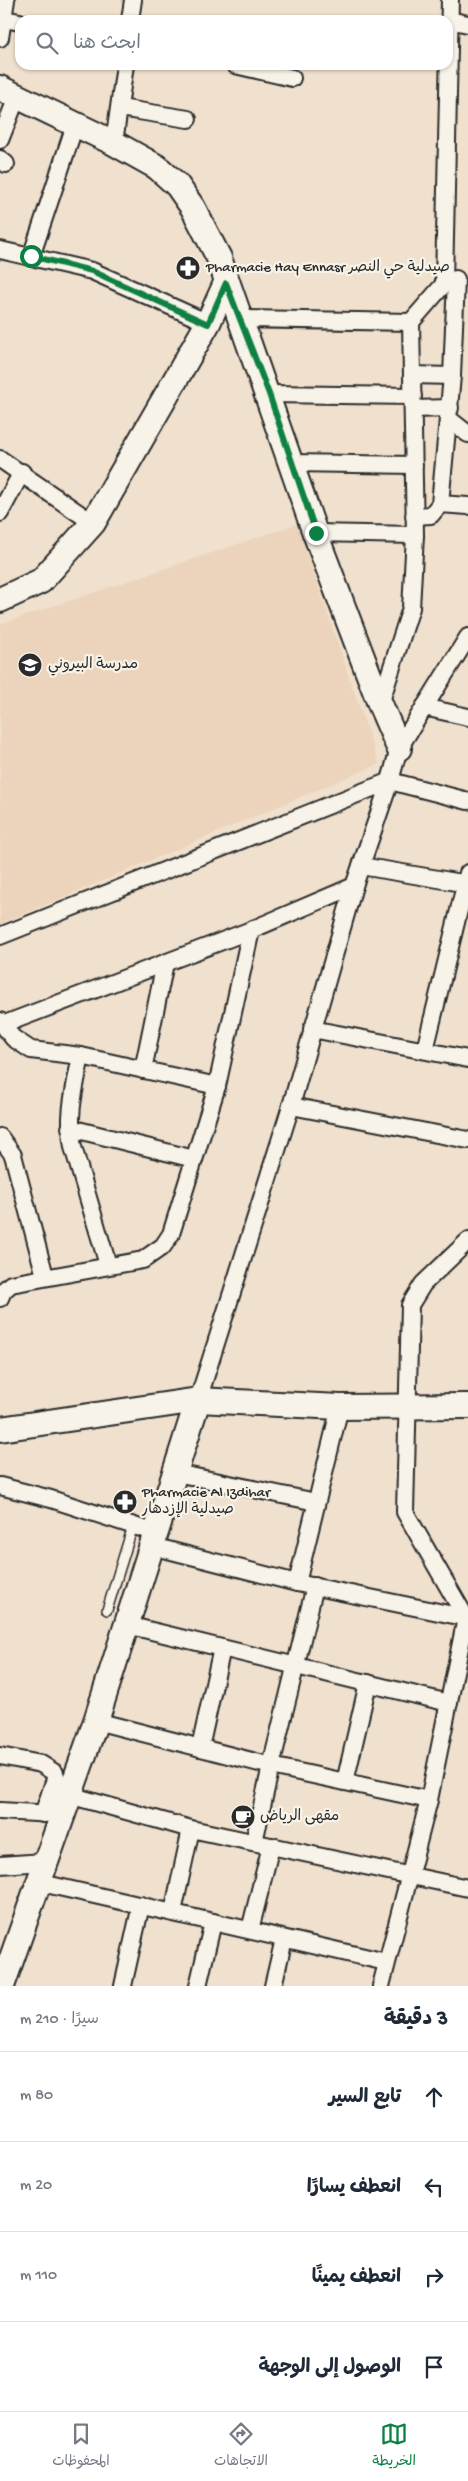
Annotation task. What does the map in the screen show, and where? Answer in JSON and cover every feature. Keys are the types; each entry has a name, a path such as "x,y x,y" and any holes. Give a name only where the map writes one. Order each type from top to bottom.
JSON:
{"street":[{"path":"0,38 6,0"},
{"path":"130,15 132,0"},
{"path":"449,15 450,0"},
{"path":"4,19 15,21"},
{"path":"453,21 468,24"},
{"path":"114,143 124,70"},
{"path":"257,70 292,78"},
{"path":"414,516 431,515 440,504 450,414 456,279 450,70"},
{"path":"0,140 8,92 114,143 157,167 177,184 193,208 219,258 226,283 269,394 316,533 380,704 399,748"},
{"path":"120,108 188,119"},
{"path":"31,256 75,125"},
{"path":"0,250 92,271 208,324"},
{"path":"241,319 411,322 456,279"},
{"path":"0,600 41,581 93,523 208,324 226,283"},
{"path":"380,704 411,608 415,535 411,322"},
{"path":"412,375 452,376"},
{"path":"269,394 413,403 450,414 468,434"},
{"path":"0,460 22,472 93,523"},
{"path":"292,463 414,465"},
{"path":"0,513 22,472"},
{"path":"440,504 468,506"},
{"path":"316,533 415,535"},
{"path":"4,1974 41,1872 58,1808 96,1721 176,1473 290,1106 354,886 390,781 399,748 468,638"},
{"path":"424,707 468,717"},
{"path":"0,936 390,781 468,801"},
{"path":"361,866 467,880 425,1050"},
{"path":"217,1086 81,1056 31,1050 13,1038 1,1023 251,930 354,886"},
{"path":"0,1298 3,1291 11,1284 45,1276 143,1260 163,1246 171,1234 217,1086 251,930"},
{"path":"143,1070 165,963"},
{"path":"312,1029 468,1059"},
{"path":"81,1056 70,1111 70,1128 108,1265"},
{"path":"290,1106 468,1140"},
{"path":"70,1128 194,1159"},
{"path":"0,1137 13,1155 45,1276"},
{"path":"380,1986 429,1800 467,1618 405,1512 410,1305 423,1284 468,1242"},
{"path":"0,1429 198,1400 340,1407 408,1408 468,1406"},
{"path":"297,1583 340,1407"},
{"path":"176,1473 316,1502"},
{"path":"0,1486 51,1499 133,1526 154,1539 297,1583 467,1618"},
{"path":"254,1842 315,1586"},
{"path":"127,1625 449,1702"},
{"path":"200,1748 222,1648"},
{"path":"346,1782 368,1683"},
{"path":"96,1721 271,1766 429,1800"},
{"path":"0,1756 41,1764 55,1773 58,1808"},
{"path":"0,1811 58,1808 191,1829 468,1888"},
{"path":"173,1912 191,1829"},
{"path":"250,1930 270,1846"},
{"path":"0,1865 41,1872 140,1905 386,1962"},
{"path":"123,1986 140,1905"},
{"path":"198,1986 213,1922"},
{"path":"273,1986 284,1939"}],"lane":[{"path":"107,1610 133,1526"}],"shaded area":[{"path":"297,524 379,764 0,924 0,624"}],"place":[{"name":"Pharmacie Hay Ennasr صيدلية حي النصر","path":"188,268"},
{"name":"مدرسة البيروني","path":"30,665"},
{"name":"Pharmacie Al Izdihar صيدلية الإزدهار","path":"125,1502"},
{"name":"مقهى الرياض","path":"243,1817"}],"route":[{"path":"31,256 92,271 131,286 208,324 226,283 269,394 316,533"}]}
